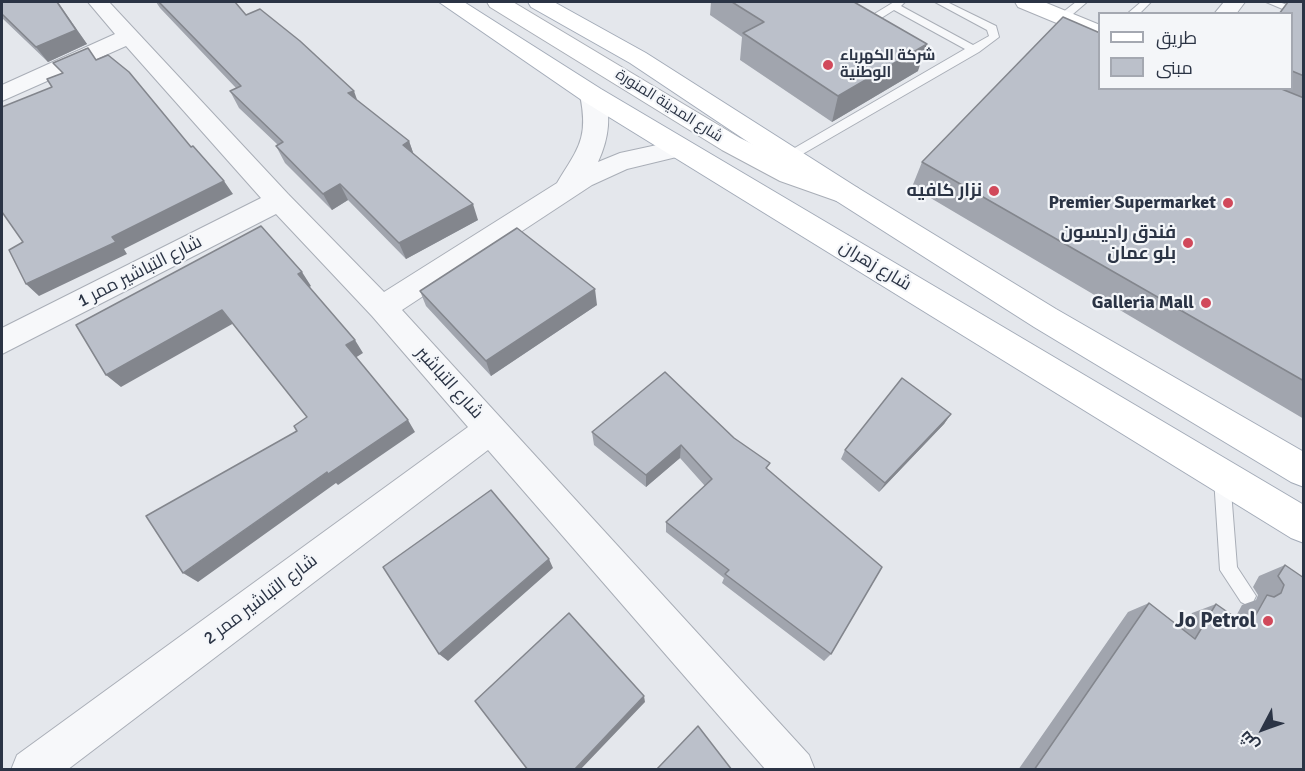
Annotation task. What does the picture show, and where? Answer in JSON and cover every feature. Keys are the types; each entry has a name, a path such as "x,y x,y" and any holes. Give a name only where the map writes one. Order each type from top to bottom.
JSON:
{"main road":[{"name":"شارع زهران","path":"450,2 592,95 1304,526"},
{"name":"شارع المدينة المنورة","path":"498,2 731,144 790,174 848,195"},
{"path":"539,2 638,58 848,195 1046,318 1304,471"},
{"path":"1026,2 1098,33"}],"street":[{"name":"شارع التباشير","path":"98,2 279,201 382,308 794,770"},
{"path":"2,94 130,36"},
{"path":"566,188 580,173 595,141 598,124 592,95"},
{"path":"382,308 566,188 620,162 680,148"},
{"name":"شارع التباشير ممر 1","path":"2,342 279,201"},
{"name":"شارع التباشير ممر 2","path":"32,770 490,430"}],"lane":[{"path":"790,156 935,67 975,50 994,37 992,28 940,2"},
{"path":"1062,18 1082,2"},
{"path":"1134,12 1146,2"},
{"path":"1271,2 1304,15"},
{"path":"884,37 874,32 870,21 897,4 975,50"},
{"path":"1222,475 1229,570 1247,596"}],"building":[{"path":"2,2 57,2 76,30 36,47 2,14"},
{"path":"159,2 235,2 246,15 260,9 300,41 354,91 348,93 409,141 403,145 473,204 399,243 340,184 323,194 276,146 283,142 230,91 241,86"},
{"path":"732,2 854,2 927,44 838,96 743,33 764,22"},
{"path":"1288,2 1304,2 1304,76 1293,71 1293,12 1280,12"},
{"name":"Galleria Mall","path":"1063,17 1098,32 1098,90 1284,90 1304,98 1304,381 922,162"},
{"path":"88,48 96,60 108,55 129,72 191,147 193,146 224,181 112,237 116,242 26,284 9,250 23,242 2,212 2,107 52,87 47,79 63,73 53,63"},
{"path":"261,226 302,272 298,274 355,340 346,345 408,420 328,474 327,472 183,573 146,516 297,431 294,426 307,417 222,310 106,375 76,325"},
{"path":"517,228 595,289 486,361 420,291"},
{"path":"665,372 734,438 770,463 766,468 882,567 831,654 725,574 729,570 666,522 712,479 681,445 646,475 592,432"},
{"path":"902,378 951,414 885,483 845,450"},
{"path":"491,490 549,559 439,654 383,567"},
{"path":"1285,565 1304,578 1304,770 1034,770 1149,603 1195,639 1216,604 1249,627 1267,595 1274,597 1281,593 1284,585 1278,576"},
{"path":"569,613 644,696 574,770 528,770 475,701"},
{"path":"698,726 732,770 656,770"}],"place":[{"name":"شركة الكهرباء الوطنية","path":"828,65"},
{"name":"نزار كافيه","path":"994,191"},
{"name":"Premier Supermarket","path":"1228,203"},
{"name":"فندق راديسون بلو عمان","path":"1188,243"},
{"name":"Galleria Mall","path":"1206,303"},
{"name":"Jo Petrol","path":"1268,621"}]}
